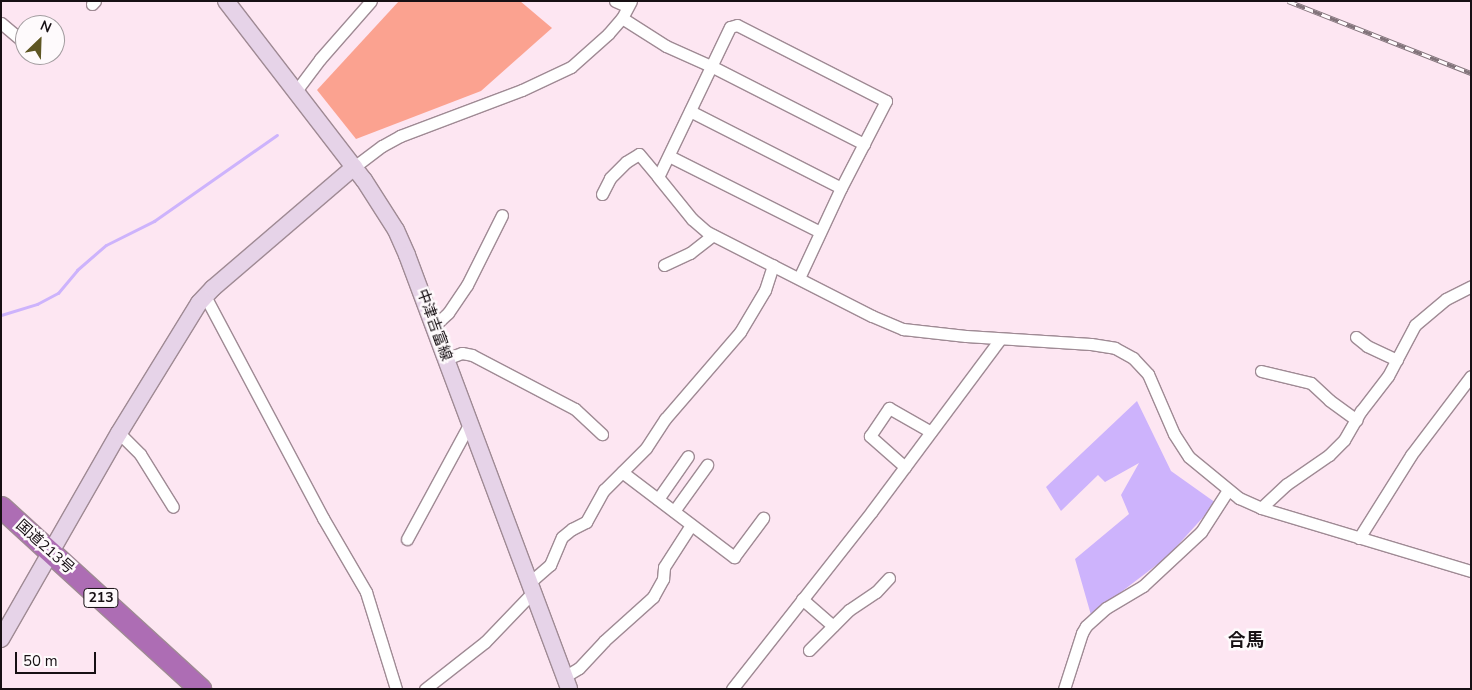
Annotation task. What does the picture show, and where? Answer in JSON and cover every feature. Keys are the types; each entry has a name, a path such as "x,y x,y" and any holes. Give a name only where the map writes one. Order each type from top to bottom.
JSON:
{"highway":[{"name":"国道213号","path":"1,507 200,689"}],"main road":[{"name":"中津吉富線","path":"226,1 354,167 396,230 434,326 567,683"},
{"path":"1,639 118,433 182,327 205,296 354,167"}],"street":[{"path":"296,91 320,59 371,1"},
{"path":"354,167 382,146 400,136 551,78 585,56 622,18 629,4 615,1"},
{"path":"622,18 666,46 711,66 864,144"},
{"path":"1,23 15,35"},
{"path":"658,177 730,27 737,25 886,101 841,188 799,278"},
{"path":"690,111 841,188"},
{"path":"602,194 610,178 639,154 692,219 713,235 893,326 929,333 1091,344 1122,351 1148,374 1170,426 1184,451 1195,463 1228,490 1261,508 1471,571"},
{"path":"669,156 820,232"},
{"path":"434,326 448,312 469,281 502,215"},
{"path":"664,265 690,254 713,235"},
{"path":"425,689 485,642 550,565 562,537 586,522 600,496 646,448 665,419 740,332 765,290 773,265"},
{"path":"1261,508 1287,484 1335,450 1347,438 1356,420 1397,360 1407,338 1418,322 1453,295 1471,286"},
{"path":"205,296 323,518 366,592 396,689"},
{"path":"1356,337 1367,346 1397,360"},
{"path":"732,689 905,467 1000,339"},
{"path":"446,359 462,353 472,355 575,409 602,434"},
{"path":"1261,372 1311,383 1329,400 1356,420"},
{"path":"1359,538 1411,455 1471,376"},
{"path":"905,467 870,436 889,408 931,432"},
{"path":"408,539 470,423"},
{"path":"118,433 140,454 173,507"},
{"path":"658,499 688,456"},
{"path":"674,511 707,465"},
{"path":"622,472 734,557 763,518"},
{"path":"1064,689 1082,633 1092,620 1143,586 1201,532 1228,490"},
{"path":"567,683 604,642 653,597 663,579 664,567 691,525"},
{"path":"809,650 849,610 876,592 889,578"},
{"path":"802,600 833,626"}],"shaded area":[{"path":"399,1 520,1 552,28 481,91 356,139 317,90"},
{"path":"1137,401 1171,471 1216,503 1167,557 1091,615 1075,559 1129,514 1121,495 1139,463 1105,482 1098,475 1061,511 1046,487"}],"waterway":[{"path":"1,315 37,304 58,293 77,270 106,245 154,221 277,135"}],"railway":[{"path":"1288,1 1471,73"}],"district":[{"name":"合馬","path":"1246,640"}]}
